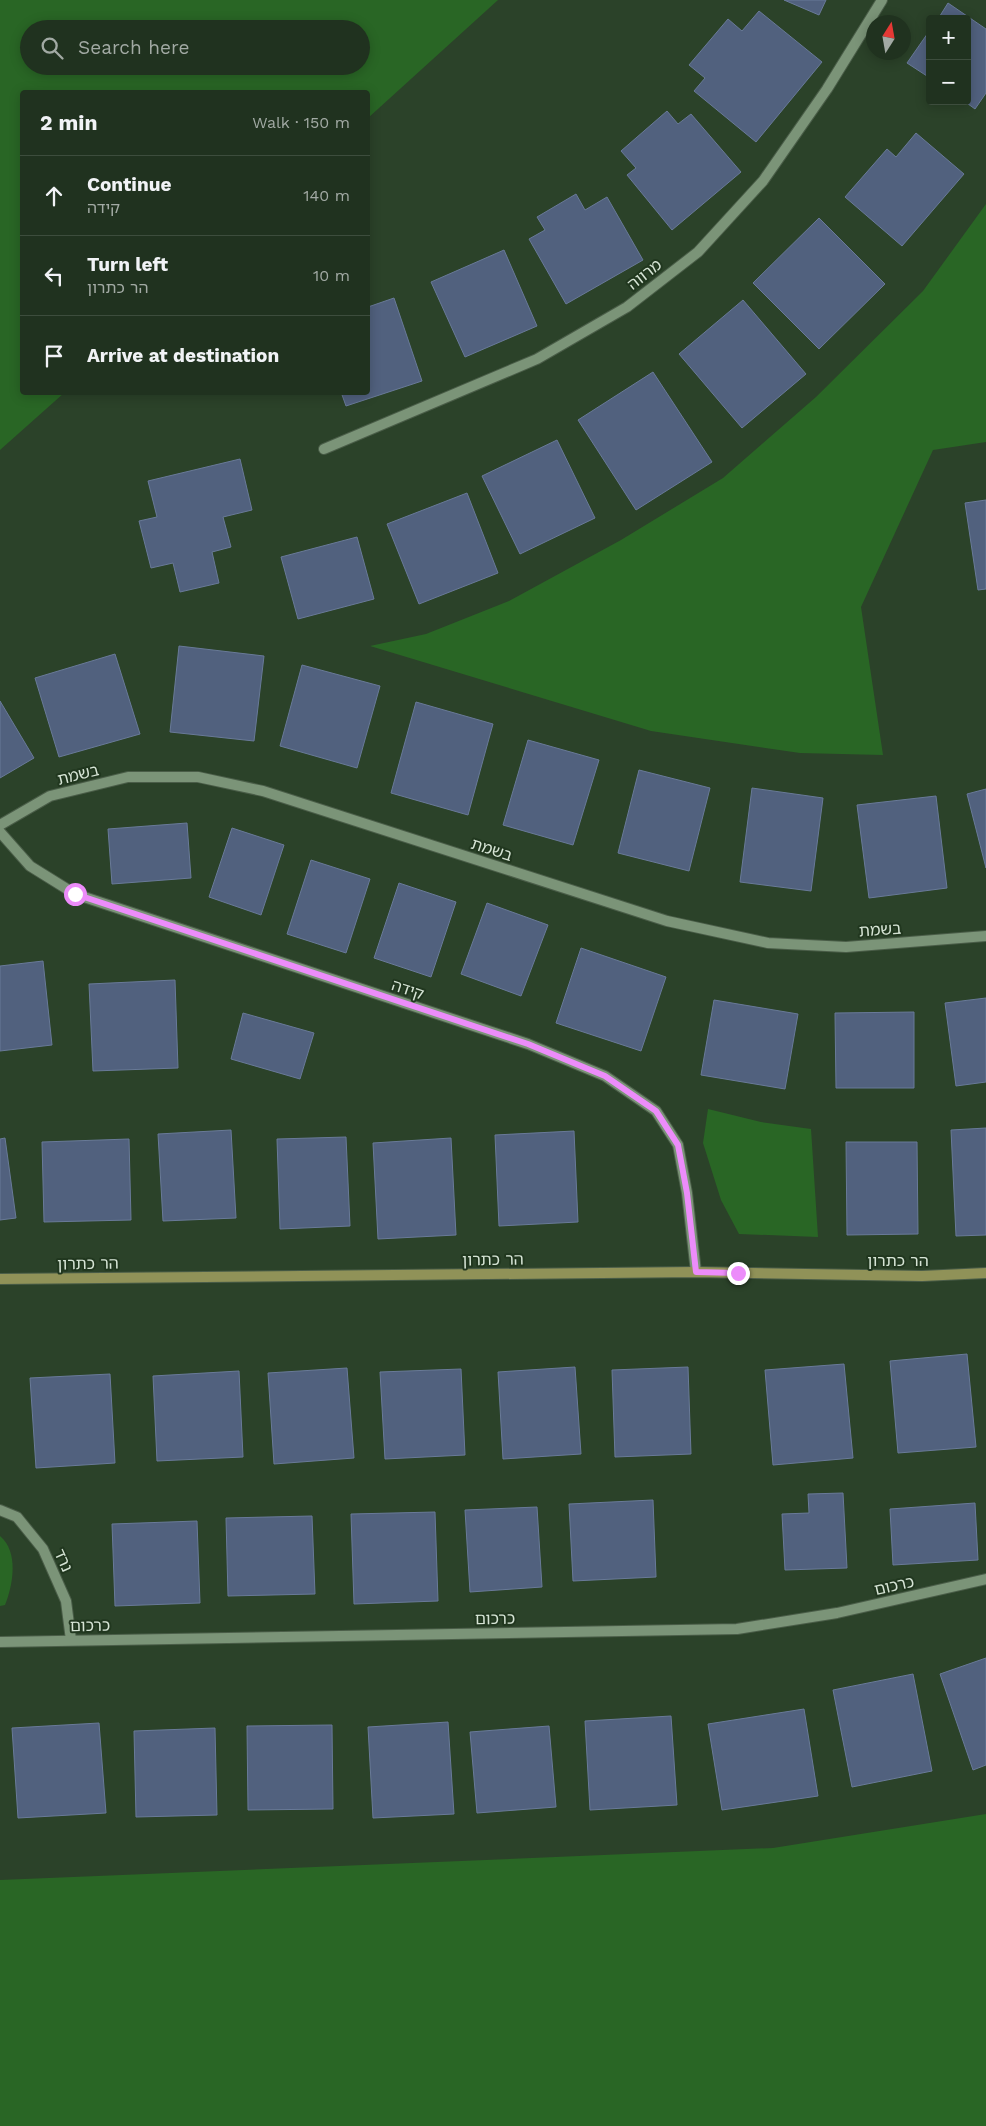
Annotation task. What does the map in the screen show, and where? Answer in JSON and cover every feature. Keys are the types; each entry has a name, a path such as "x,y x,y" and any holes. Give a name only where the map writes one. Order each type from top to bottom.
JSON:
{"street":[{"name":"מרווה","path":"324,449 537,359 626,307 698,252 763,181 827,89 882,0"},
{"name":"בשמת","path":"0,825 50,796 128,777 198,777 263,791 667,921 768,943 846,946 986,936"},
{"name":"קידה","path":"0,832 30,866 75,894 528,1044 605,1076 656,1111 678,1145 687,1193 696,1272"},
{"name":"הר כתרון","path":"0,1279 696,1272 922,1276 986,1273"},
{"name":"נרד","path":"0,1510 17,1516 43,1549 66,1602 71,1640"},
{"name":"כרכום","path":"0,1642 737,1629 837,1613 986,1579"}],"green space":[{"path":"0,0 498,0 370,116 370,90 20,90 20,395 62,395 0,450"},
{"path":"986,204 986,442 933,450 861,607 883,755 800,753 651,731 370,646 426,634 509,601 621,540 723,478 816,397 923,291"},
{"path":"708,1109 761,1122 811,1129 818,1237 739,1234 721,1200 703,1143"},
{"path":"0,1536 10,1551 13,1569 8,1597 5,1605 0,1606"},
{"path":"986,1814 986,2126 0,2126 0,1880 773,1848"}],"building":[{"path":"784,0 826,0 819,15"},
{"path":"948,3 966,15 940,15"},
{"path":"759,11 822,62 756,142 694,91 705,78 689,65 728,19 742,31"},
{"path":"971,19 986,29 986,93 975,109 970,105"},
{"path":"926,36 926,75 907,63 911,60"},
{"path":"667,111 678,124 691,114 741,172 672,230 627,175 636,168 621,151"},
{"path":"916,133 964,174 902,246 845,197 887,149 896,157"},
{"path":"576,194 585,210 607,197 643,260 566,304 529,239 545,230 537,217"},
{"path":"819,218 885,284 819,349 753,283"},
{"path":"504,250 537,326 465,357 431,282"},
{"path":"394,298 422,381 346,406 342,395 370,395 370,306"},
{"path":"743,300 806,374 742,428 679,354"},
{"path":"653,372 712,462 636,510 578,420"},
{"path":"557,440 595,518 520,554 482,476"},
{"path":"240,459 252,510 223,517 231,547 212,552 219,583 180,592 173,563 151,568 139,521 157,517 148,481"},
{"path":"467,493 498,573 419,604 387,524"},
{"path":"986,500 986,589 978,590 965,503"},
{"path":"357,537 374,599 298,619 281,557"},
{"path":"179,646 264,656 254,741 170,732"},
{"path":"115,654 140,734 59,757 35,678"},
{"path":"302,665 380,686 357,768 280,746"},
{"path":"0,701 34,758 0,778"},
{"path":"416,702 493,724 468,815 391,793"},
{"path":"528,740 599,760 573,845 503,825"},
{"path":"639,770 710,788 689,871 618,853"},
{"path":"752,788 823,798 811,891 740,882"},
{"path":"986,789 986,868 967,794"},
{"path":"936,796 947,888 869,898 857,805"},
{"path":"187,823 191,878 112,884 108,829"},
{"path":"232,828 284,845 261,915 209,897"},
{"path":"311,860 370,879 346,953 287,934"},
{"path":"399,883 456,902 431,977 374,958"},
{"path":"487,903 548,925 521,996 461,974"},
{"path":"581,948 666,977 641,1051 556,1023"},
{"path":"43,961 52,1045 0,1051 0,966"},
{"path":"175,980 178,1068 93,1071 89,984"},
{"path":"986,998 986,1082 956,1086 945,1003"},
{"path":"714,1000 798,1014 785,1089 701,1075"},
{"path":"914,1012 914,1088 836,1088 835,1013"},
{"path":"243,1013 314,1033 300,1079 231,1059"},
{"path":"986,1128 986,1235 956,1236 951,1130"},
{"path":"231,1130 236,1218 163,1221 158,1134"},
{"path":"574,1131 578,1222 499,1226 495,1135"},
{"path":"346,1137 350,1226 280,1229 277,1139"},
{"path":"5,1138 16,1218 0,1220 0,1139"},
{"path":"451,1138 456,1235 378,1239 373,1143"},
{"path":"129,1139 131,1220 44,1222 42,1142"},
{"path":"846,1142 917,1142 918,1234 847,1235"},
{"path":"967,1354 976,1447 898,1453 890,1361"},
{"path":"844,1364 853,1458 773,1465 765,1370"},
{"path":"575,1367 581,1454 503,1459 498,1372"},
{"path":"688,1367 691,1454 615,1457 612,1370"},
{"path":"347,1368 354,1458 274,1464 268,1373"},
{"path":"461,1369 465,1455 385,1459 380,1372"},
{"path":"239,1371 243,1457 157,1461 153,1376"},
{"path":"110,1374 115,1463 36,1468 30,1378"},
{"path":"843,1493 847,1568 785,1570 782,1514 809,1513 808,1494"},
{"path":"653,1500 656,1577 573,1581 569,1504"},
{"path":"975,1503 978,1560 893,1565 890,1509"},
{"path":"537,1507 542,1587 470,1592 465,1510"},
{"path":"435,1512 438,1601 354,1604 351,1514"},
{"path":"312,1516 315,1594 228,1596 226,1518"},
{"path":"197,1521 200,1603 115,1606 112,1524"},
{"path":"986,1658 986,1765 973,1770 940,1674"},
{"path":"913,1674 932,1771 852,1787 833,1690"},
{"path":"804,1709 818,1796 722,1810 708,1724"},
{"path":"671,1716 677,1805 590,1810 585,1721"},
{"path":"448,1722 454,1814 373,1818 368,1727"},
{"path":"99,1723 106,1813 18,1818 12,1728"},
{"path":"332,1725 333,1809 248,1810 247,1726"},
{"path":"549,1726 556,1807 477,1813 470,1732"},
{"path":"215,1728 217,1815 136,1817 134,1731"}],"route":[{"path":"75,894 528,1044 605,1076 656,1111 678,1145 687,1193 696,1272 738,1273"}]}
